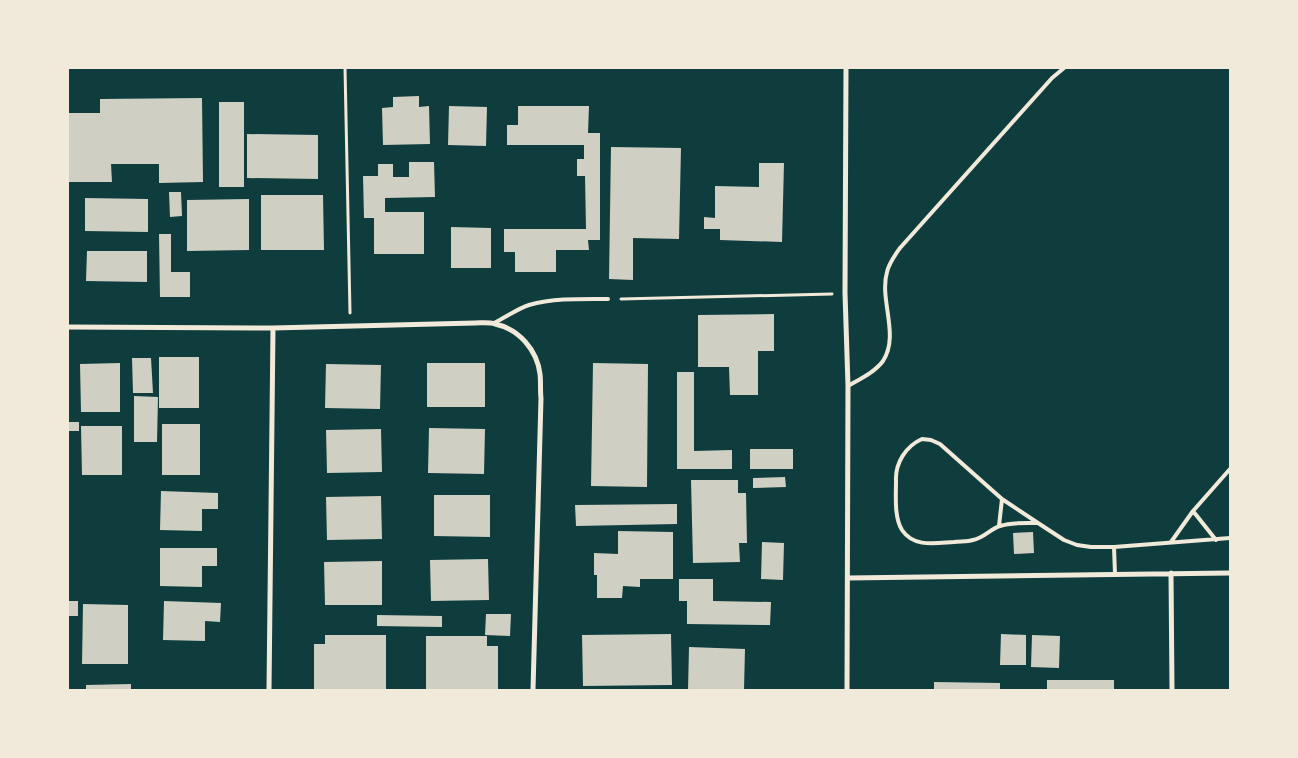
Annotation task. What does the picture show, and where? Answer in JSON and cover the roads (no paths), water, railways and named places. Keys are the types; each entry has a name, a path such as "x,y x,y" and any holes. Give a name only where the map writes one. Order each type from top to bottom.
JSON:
{"street":[{"path":"846,68 847,690"},
{"path":"68,327 273,328 475,323 494,324 507,328 519,335 529,345 534,355 540,374 541,398 533,690"},
{"path":"269,690 273,328"},
{"path":"848,578 1230,572"},
{"path":"1171,573 1172,690"}],"lane":[{"path":"848,386 873,371 882,361 888,349 886,273 900,248 1052,78 1064,68"},
{"path":"494,324 511,313 548,301 608,299"},
{"path":"1038,523 999,526 974,540 926,544 912,540 902,530 897,516 897,465 913,443 922,439 931,440 940,444 1002,499 1064,540 1077,544 1091,547 1114,547 1230,538"},
{"path":"1171,542 1193,511 1230,469"},
{"path":"999,526 1002,499"},
{"path":"1193,511 1216,540"},
{"path":"1114,547 1115,574"}]}
